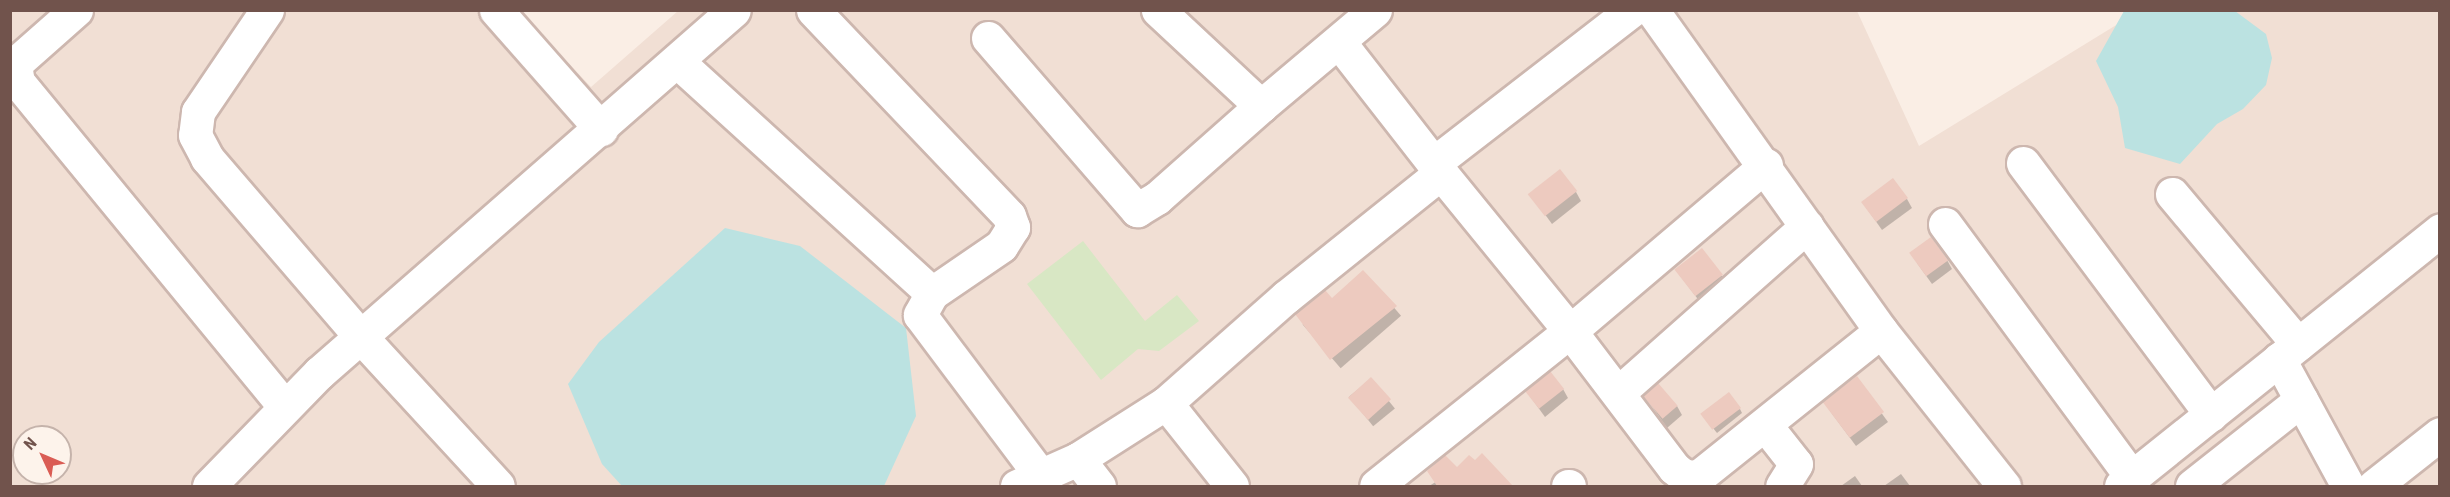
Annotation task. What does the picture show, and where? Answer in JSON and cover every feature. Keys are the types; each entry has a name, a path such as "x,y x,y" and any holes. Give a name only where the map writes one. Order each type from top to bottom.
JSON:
{"street":[{"path":"76,10 15,64 18,82 284,406"},
{"path":"267,10 198,112 195,135 207,158 361,337 498,486"},
{"path":"496,10 601,129"},
{"path":"209,486 284,406 678,62 734,10"},
{"path":"813,10 1010,216 1013,227 1001,246 932,293 922,306 921,323 1028,481 1078,459 1166,403 1437,168 1632,10"},
{"path":"1158,10 1261,106"},
{"path":"988,38 1137,210 1157,198 1375,10"},
{"path":"1652,10 1766,165 1881,331 1999,485"},
{"path":"1339,42 1684,476 1698,477 1712,470 1881,331"},
{"path":"678,62 932,293"},
{"path":"2023,163 2211,414"},
{"path":"1376,486 1570,331 1766,165"},
{"path":"2172,194 2289,352 2301,400 2348,486"},
{"path":"1945,224 2126,482 2439,230"},
{"path":"1618,393 1807,226"},
{"path":"2192,486 2301,400"},
{"path":"1166,403 1232,486"},
{"path":"1766,426 1796,464 1782,486"},
{"path":"2374,486 2439,434"},
{"path":"1078,459 1099,486"}],"shaded area":[{"path":"10,11 519,11 591,87 678,11 1857,11 1919,146 2139,11 2439,11 2439,486 11,486"}],"green space":[{"path":"1083,241 1145,321 1177,295 1199,321 1159,351 1138,349 1101,380 1027,284"}],"water":[{"path":"2124,11 2235,11 2266,34 2272,58 2266,85 2243,109 2217,124 2180,164 2125,148 2118,107 2096,61"},
{"path":"725,228 800,246 906,328 916,416 884,486 622,486 602,464 568,384 599,342"}],"building":[{"path":"1560,169 1577,191 1545,216 1528,194"},
{"path":"1893,178 1908,198 1876,222 1861,202"},
{"path":"1931,237 1948,260 1926,276 1909,253"},
{"path":"1702,248 1723,275 1695,296 1674,270"},
{"path":"1363,270 1397,306 1330,360 1295,314 1325,290 1332,298"},
{"path":"1550,371 1564,389 1539,409 1525,391"},
{"path":"1857,376 1884,412 1850,438 1823,402"},
{"path":"1371,377 1391,399 1368,420 1348,398"},
{"path":"1658,383 1678,406 1663,419 1643,396"},
{"path":"1729,392 1741,408 1712,430 1700,414"},
{"path":"1482,453 1513,486 1437,486 1427,471 1445,455 1457,467 1469,455 1475,460"}]}
